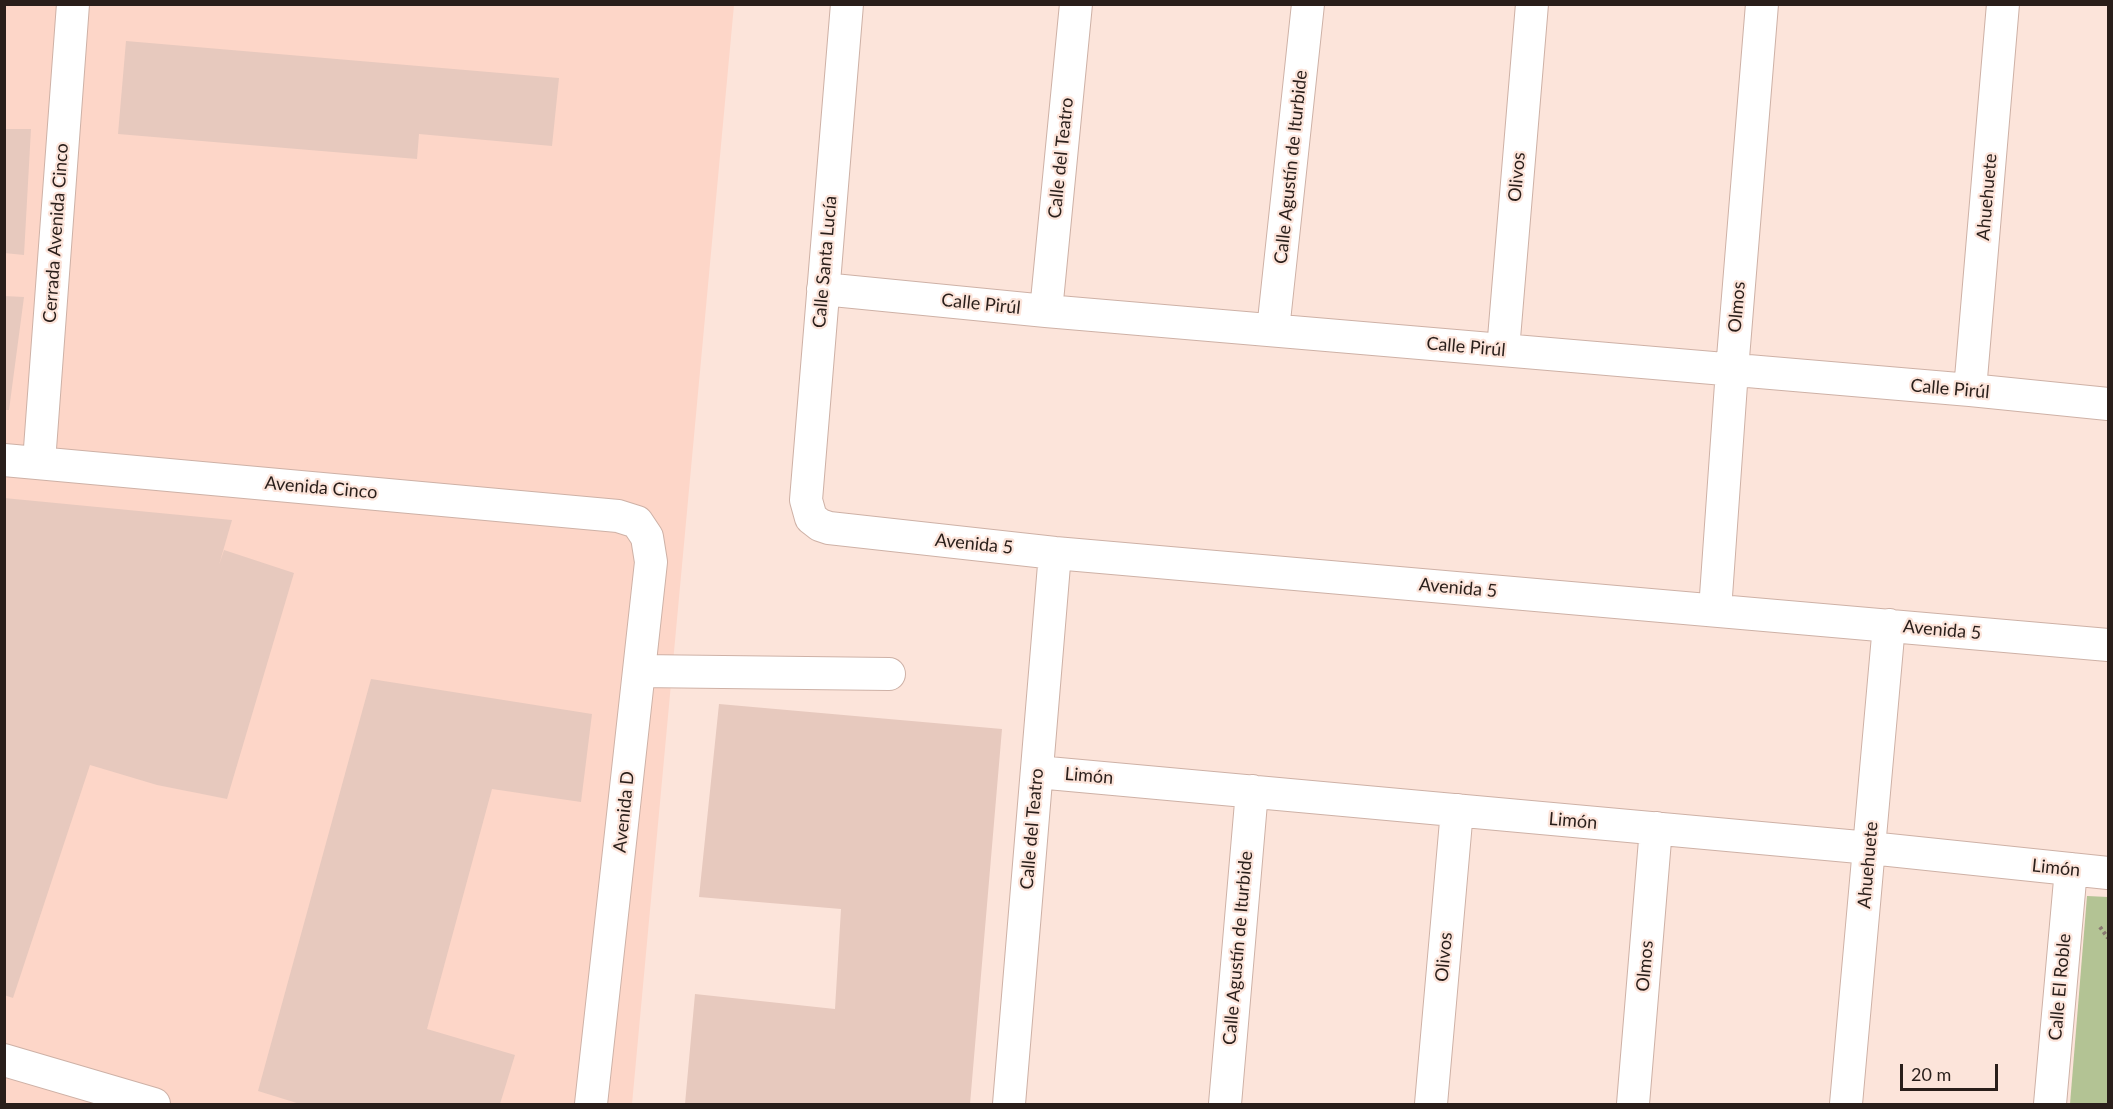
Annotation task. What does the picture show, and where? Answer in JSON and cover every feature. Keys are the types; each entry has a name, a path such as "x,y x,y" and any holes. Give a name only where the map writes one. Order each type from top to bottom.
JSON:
{"street":[{"name":"Cerrada Avenida Cinco","path":"39,462 73,4"},
{"name":"Calle Santa Lucía","path":"811,518 806,500 847,4"},
{"name":"Calle del Teatro","path":"1046,310 1076,4"},
{"name":"Calle Agustín de Iturbide","path":"1273,330 1308,4"},
{"name":"Olivos","path":"1503,350 1532,4"},
{"name":"Olmos","path":"1715,610 1762,4"},
{"name":"Ahuehuete","path":"1970,390 2003,4"},
{"name":"Calle Pirúl","path":"823,289 2109,404"},
{"name":"Avenida Cinco","path":"4,460 618,516 637,522"},
{"name":"Avenida 5","path":"811,518 819,525 829,528 1055,553 2109,645"},
{"name":"Avenida D","path":"591,1104 651,562 648,537 637,522"},
{"name":"Calle del Teatro","path":"1009,1104 1055,553"},
{"name":"Ahuehuete","path":"1846,1104 1889,625"},
{"path":"639,671 889,674"},
{"name":"Limón","path":"1036,772 1870,848 2109,873"},
{"name":"Calle Agustín de Iturbide","path":"1225,1104 1252,791"},
{"name":"Olivos","path":"1431,1104 1457,810"},
{"name":"Olmos","path":"1633,1104 1656,828"},
{"name":"Calle El Roble","path":"2050,1104 2071,869"},
{"path":"4,1060 154,1104"}],"shaded area":[{"path":"5,5 734,5 632,1104 5,1104"}],"green space":[{"path":"2087,896 2108,897 2108,1104 2070,1104"}],"building":[{"path":"126,41 559,78 552,146 419,134 417,159 118,134"},
{"path":"4,129 31,129 24,255 4,253"},
{"path":"4,296 24,297 9,410 4,410"},
{"path":"4,498 232,520 219,565 224,550 294,573 227,799 157,785 90,765 13,998 4,995"},
{"path":"371,679 592,714 581,802 492,789 427,1029 515,1055 500,1104 300,1104 258,1091"},
{"path":"719,704 1002,729 970,1104 685,1104 695,994 835,1009 841,909 699,897"}]}
